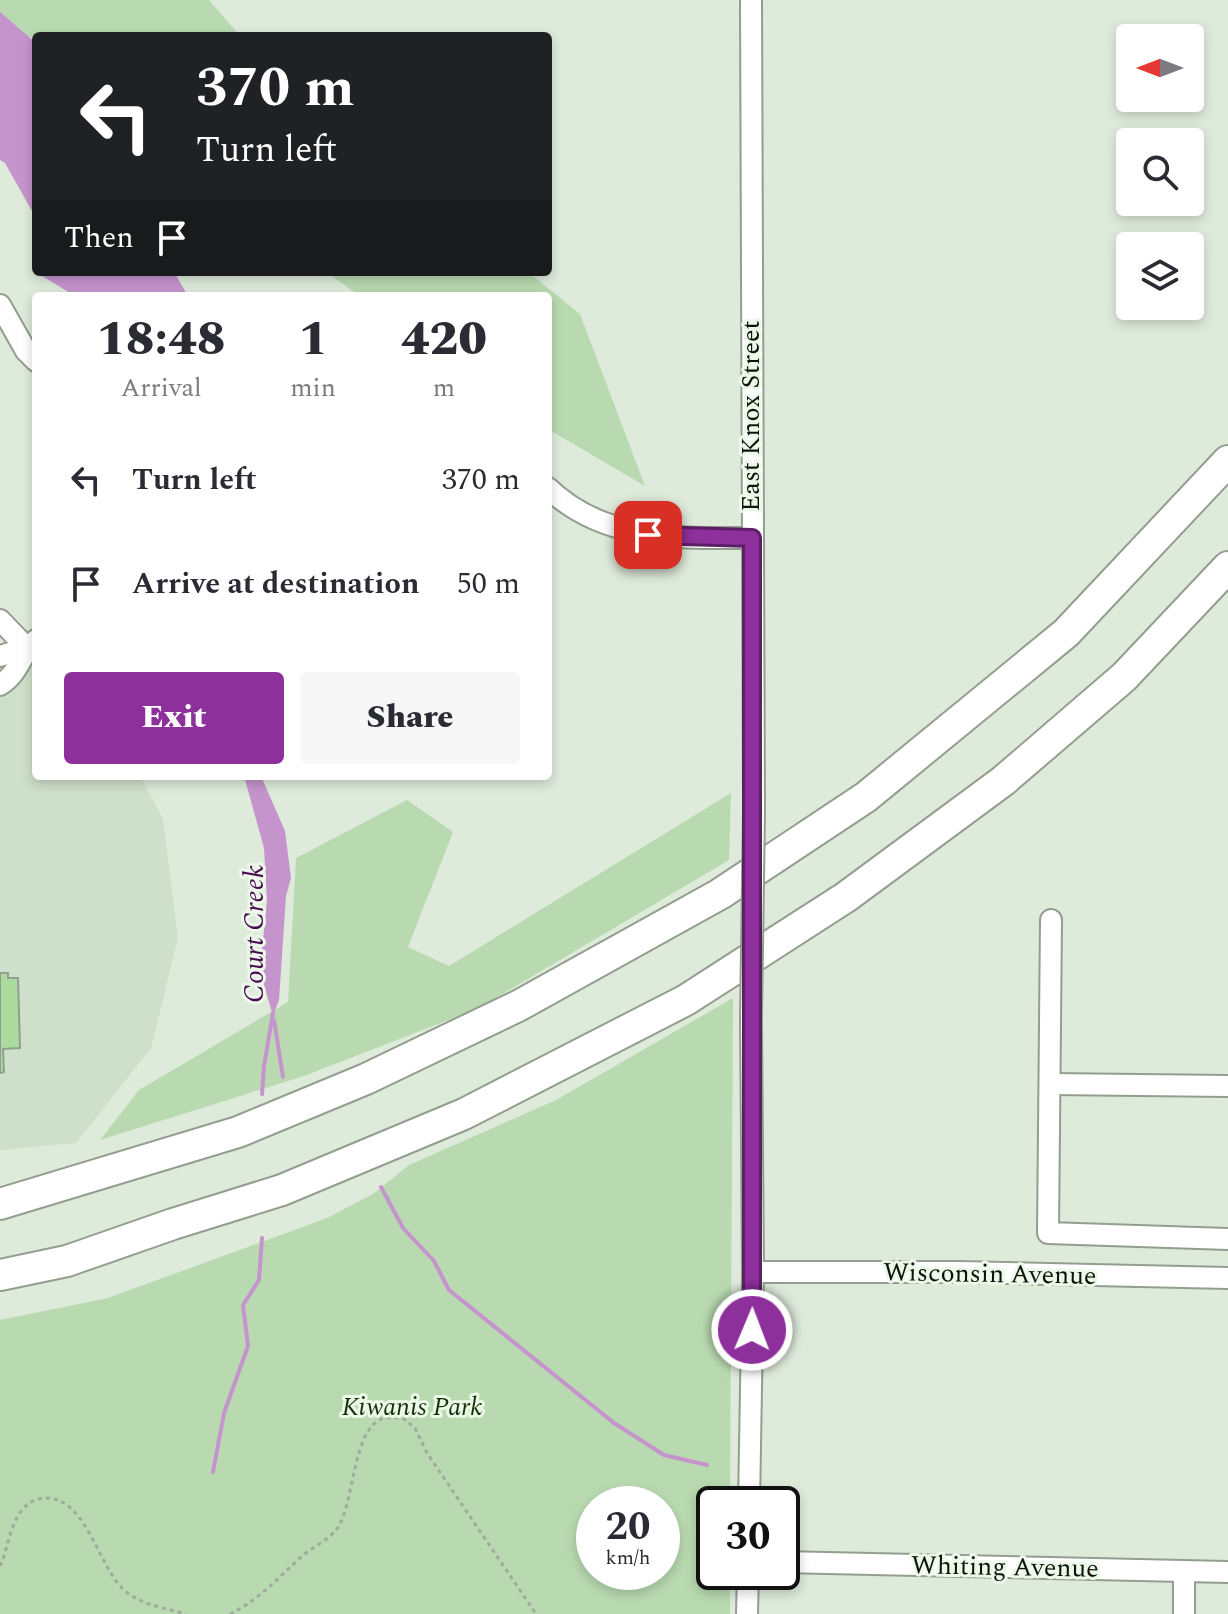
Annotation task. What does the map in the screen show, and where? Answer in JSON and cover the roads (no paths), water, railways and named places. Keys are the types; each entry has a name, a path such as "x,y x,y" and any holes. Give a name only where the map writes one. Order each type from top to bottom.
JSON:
{"highway":[{"path":"0,1204 238,1132 366,1079 518,1006 720,894 866,797 1066,633 1228,461"},
{"path":"0,1275 67,1261 282,1190 464,1114 686,1000 846,897 1003,781 1124,677 1228,567"}],"street":[{"name":"East Knox Street","path":"749,1486 754,811 751,0"},
{"path":"0,305 32,357"},
{"path":"552,491 574,508 617,529 667,537 752,538"},
{"path":"0,620 31,644"},
{"path":"0,656 31,644"},
{"path":"0,685 14,675 31,644"},
{"path":"1051,920 1048,1233 1228,1239"},
{"path":"1050,1084 1228,1086"},
{"name":"Wisconsin Avenue","path":"753,1272 959,1272 1228,1278"},
{"name":"Whiting Avenue","path":"800,1562 1228,1572"},
{"path":"1184,1572 1184,1614"},
{"path":"747,1614 748,1590"}],"waterway":[{"name":"Court Creek","path":"262,1094 273,1013"},
{"path":"274,1020 283,1077"},
{"path":"381,1187 403,1228 434,1261 449,1290 614,1423 664,1455 707,1465"},
{"name":"Court Creek","path":"213,1472 224,1413 248,1346 243,1305 259,1280 262,1238"}],"park label":[{"name":"Kiwanis Park","path":"412,1407"}]}
